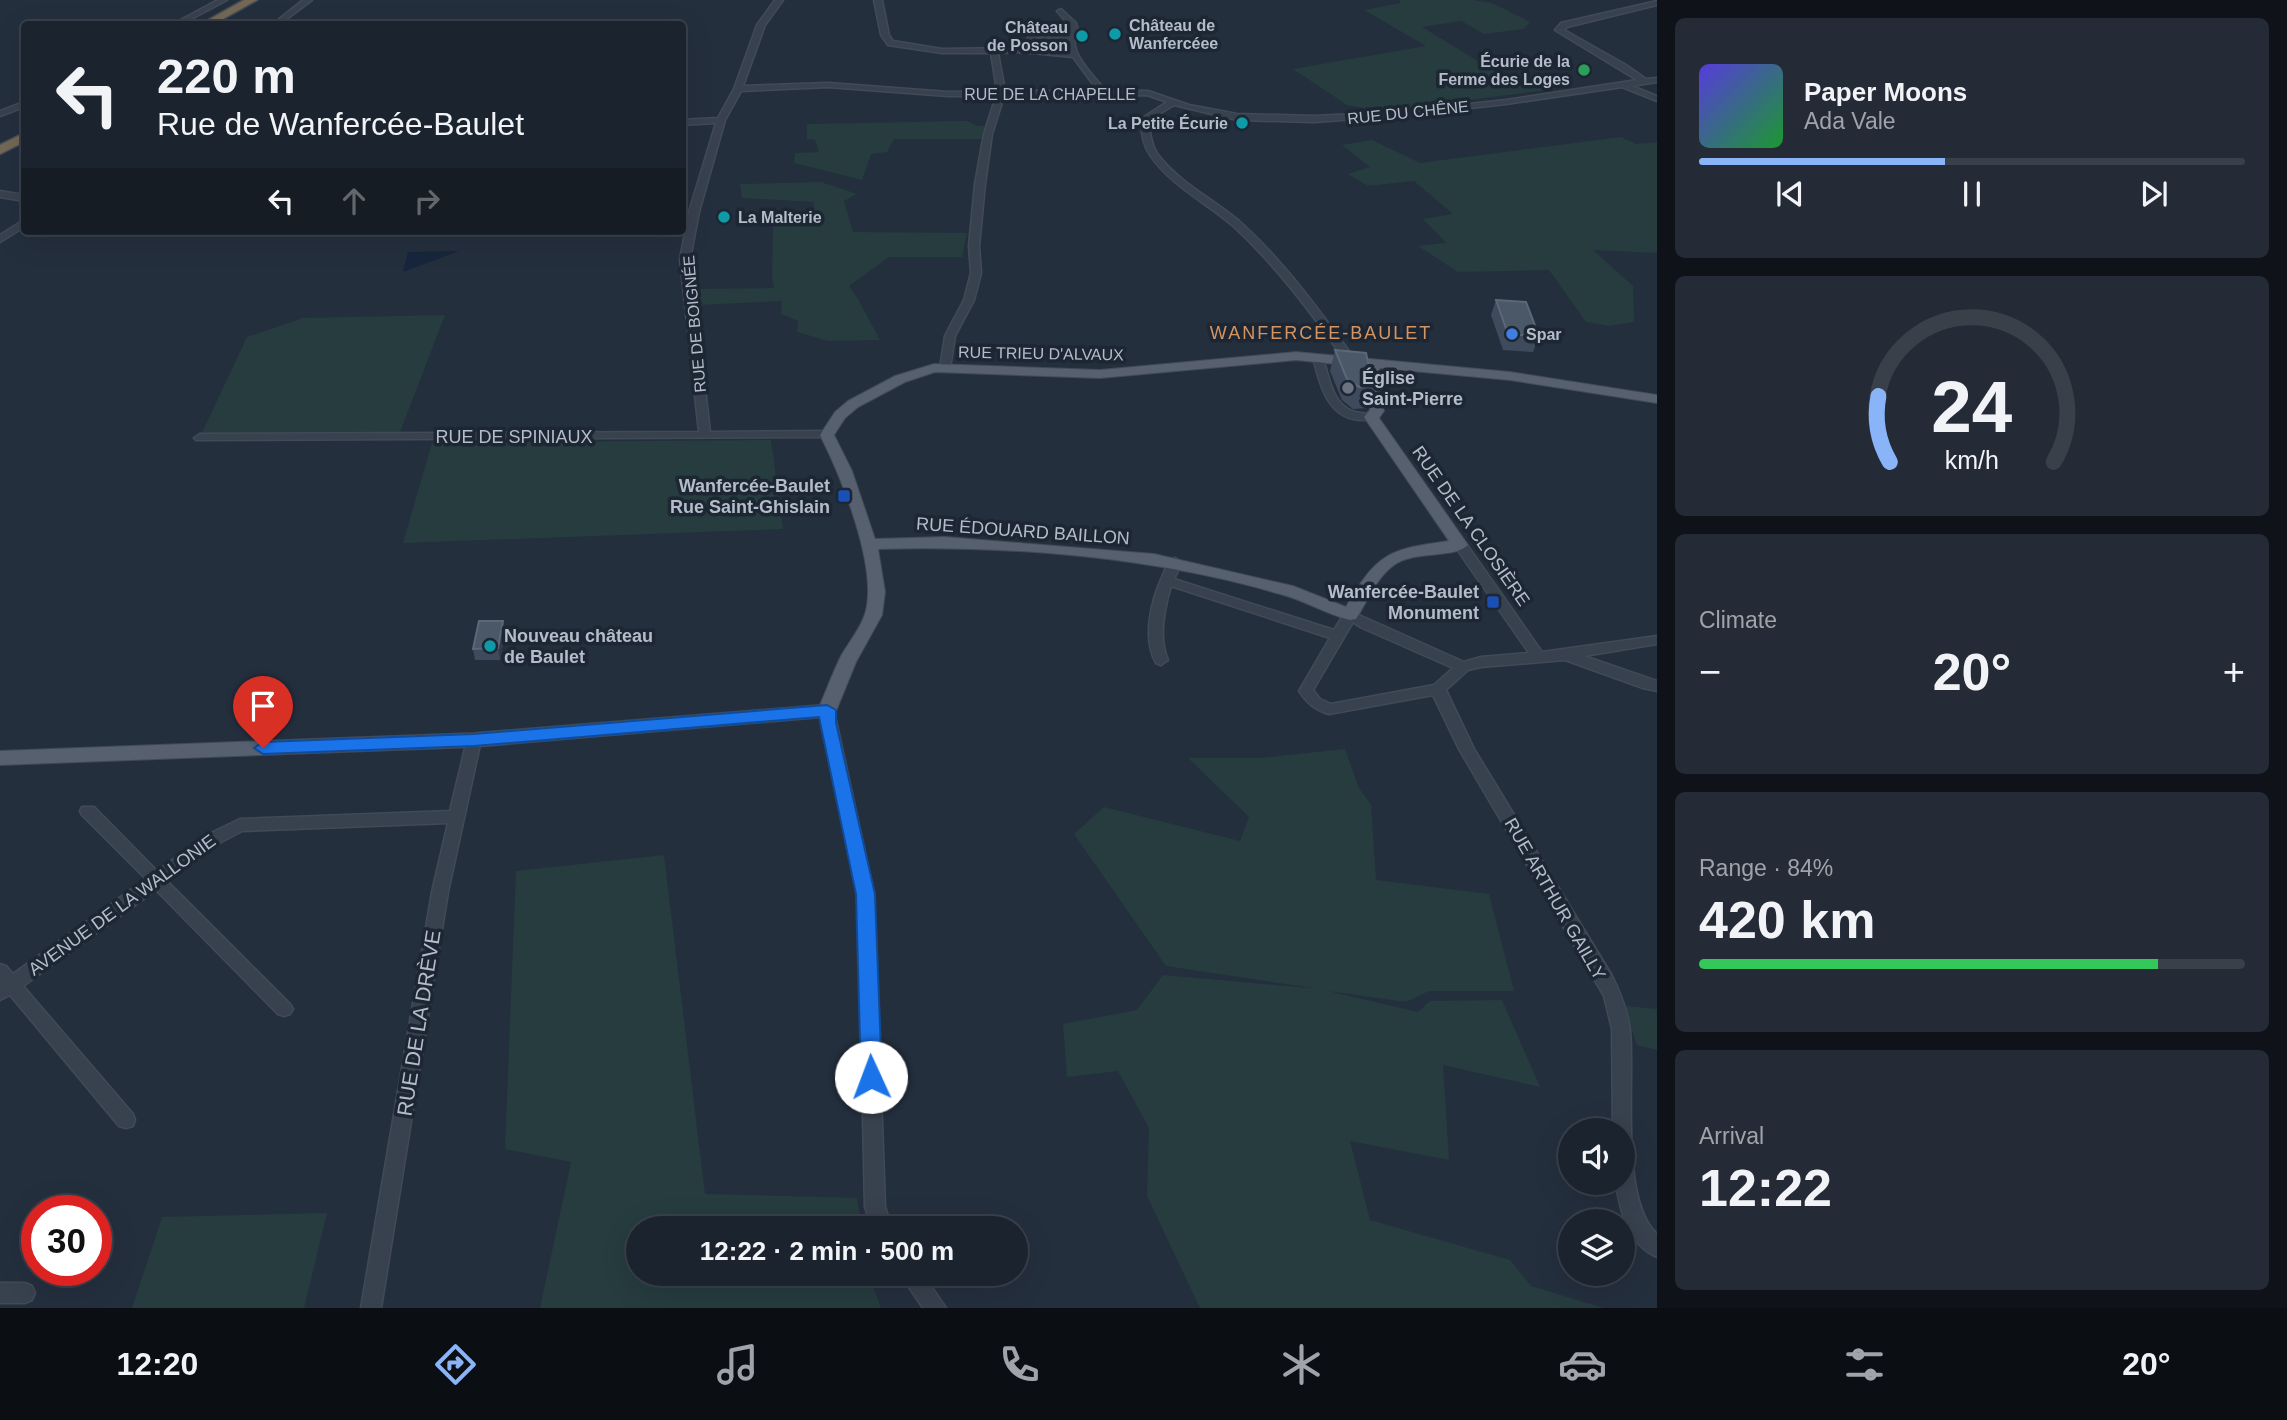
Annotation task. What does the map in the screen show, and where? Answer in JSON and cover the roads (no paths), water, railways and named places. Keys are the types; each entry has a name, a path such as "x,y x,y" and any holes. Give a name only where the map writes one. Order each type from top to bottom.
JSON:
{"highway":[{"path":"214,21 255,3"},
{"path":"230,21 255,3"},
{"path":"0,138 21,126"},
{"path":"0,150 21,138"}],"main road":[{"name":"RUE TRIEU D'ALVAUX","path":"827,435 840,415 870,394 900,379 933,368 1100,374 1252,358 1318,358 1510,376 1657,399"},
{"path":"1371,416 1377,411 1369,377 1374,365"},
{"name":"RUE DE LA CLOSIÈRE","path":"1371,416 1460,545"},
{"path":"0,758 474,740 827,710 845,665 876,608 868,544 842,459 827,435"},
{"name":"RUE ÉDOUARD BAILLON","path":"868,544 916,541 979,544 1175,562 1287,590 1350,615"},
{"path":"1350,615 1367,582 1385,562 1407,551 1460,545"}],"street":[{"path":"183,21 223,0"},
{"path":"280,21 308,0"},
{"name":"RUE DE BOIGNÉE","path":"705,436 685,259 694,212 721,120 738,89 761,25 779,0"},
{"path":"878,0 885,35 891,43 942,51 1021,50 1075,55"},
{"path":"1643,81 1628,68 1579,44 1559,30 1564,25 1657,3"},
{"path":"1060,11 1073,25 1070,45 1075,55 1104,94"},
{"path":"1021,50 1035,35 1070,36"},
{"path":"945,368 950,336 969,300 976,273 974,246 979,184 988,134 1001,94 994,50"},
{"name":"RUE DU CHÊNE","path":"1173,102 1208,113 1237,117 1314,119 1398,114 1506,102 1657,80"},
{"name":"RUE DE LA CHAPELLE","path":"738,89 828,85 948,94 1148,93 1173,102"},
{"path":"1625,86 1657,99"},
{"name":"RUE DE LA CHAPELLE","path":"1173,102 1145,119 1145,134 1153,154 1178,180 1245,233 1301,295 1350,360"},
{"path":"0,114 21,105"},
{"path":"686,123 721,120"},
{"path":"0,194 21,198"},
{"path":"686,213 694,212"},
{"path":"0,239 21,225"},
{"path":"1318,358 1333,404 1359,417 1371,416"},
{"name":"RUE DE SPINIAUX","path":"200,438 827,435"},
{"name":"RUE DE LA CLOSIÈRE","path":"1460,545 1539,658"},
{"path":"1161,660 1158,655 1157,622 1162,593 1175,562"},
{"path":"1168,581 1337,636"},
{"path":"1350,615 1306,691 1315,702 1329,709 1438,689 1463,667 1481,662 1565,655 1657,640"},
{"name":"RUE ÉDOUARD BAILLON","path":"1350,615 1463,667"},
{"path":"1565,655 1657,686"},
{"name":"RUE ARTHUR GAILLY","path":"1438,689 1451,723 1542,873 1616,1004 1622,1045 1622,1124 1628,1207 1646,1242 1657,1247"},
{"path":"827,710 866,894 875,1207 878,1216"},
{"name":"RUE DE LA DRÈVE","path":"371,1308 440,892 474,740"},
{"path":"88,811 159,879 284,1009"},
{"name":"AVENUE DE LA WALLONIE","path":"4,983 215,838 240,825 457,817"},
{"path":"4,983 127,1120"},
{"path":"919,1286 936,1308"},
{"path":"0,1293 25,1293"}],"water":[{"path":"459,251 403,272 408,252"}],"place":[{"name":"Château de Wanfercéee","path":"1115,34"},
{"name":"Château de Posson","path":"1082,36"},
{"name":"Écurie de la Ferme des Loges","path":"1584,70"},
{"name":"La Petite Écurie","path":"1242,123"},
{"name":"La Malterie","path":"724,217"},
{"name":"Spar","path":"1512,334"},
{"name":"Église Saint-Pierre","path":"1348,388"},
{"name":"Wanfercée-Baulet Rue Saint-Ghislain","path":"844,496"},
{"name":"Wanfercée-Baulet Monument","path":"1493,602"},
{"name":"Nouveau château de Baulet","path":"490,646"}],"district":[{"name":"WANFERCÉE-BAULET","path":"1321,333"}]}
